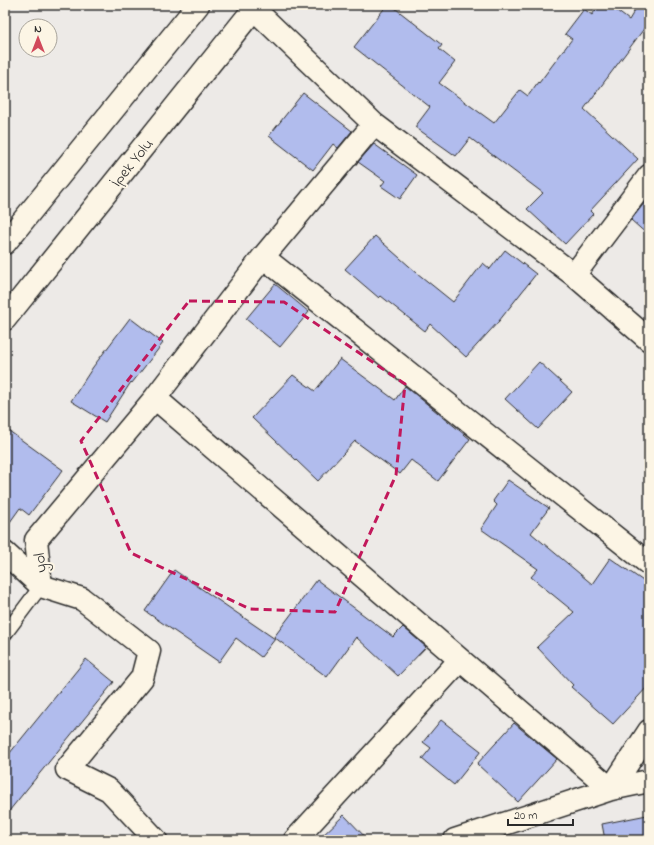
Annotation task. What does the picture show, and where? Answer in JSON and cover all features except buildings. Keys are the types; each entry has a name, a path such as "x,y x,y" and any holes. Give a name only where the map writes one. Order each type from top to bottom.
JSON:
{"main road":[{"path":"5,243 198,5"},
{"path":"255,7 374,124 574,275 649,340"},
{"name":"İpek Yolu","path":"5,319 255,7"},
{"path":"374,124 263,257 155,398 611,789"},
{"path":"574,275 649,176"},
{"path":"5,224 25,218"},
{"path":"263,257 649,564"},
{"name":"yol","path":"41,586 36,540 155,398"},
{"path":"5,553 41,586 82,599 149,651 142,678 66,769 109,790 156,840"},
{"path":"295,840 460,660"},
{"path":"611,789 649,731"},
{"path":"455,840 611,789 649,781"}],"lane":[{"path":"5,634 41,586"}],"highlighted area":[{"path":"189,301 284,302 405,384 396,475 335,612 250,609 131,553 81,441"}]}
